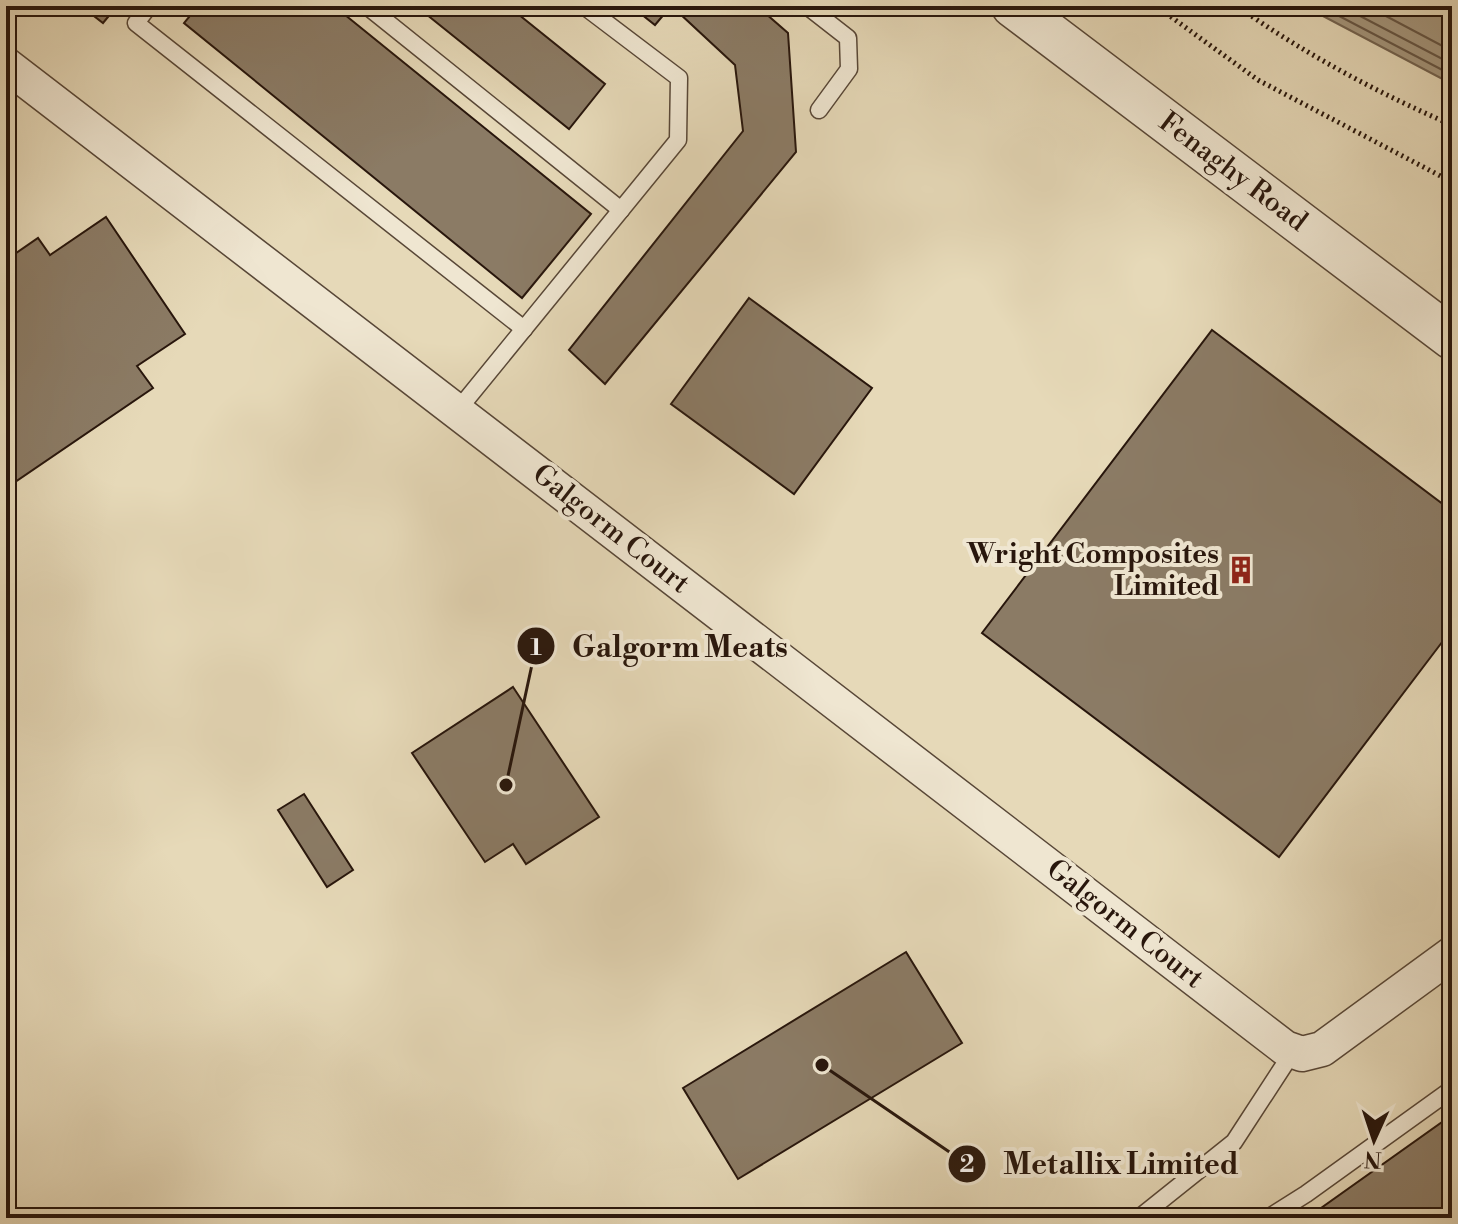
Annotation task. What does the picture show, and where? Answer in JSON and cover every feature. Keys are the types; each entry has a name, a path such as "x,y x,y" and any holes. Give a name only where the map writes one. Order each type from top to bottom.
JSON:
{"street":[{"name":"Fenaghy Road","path":"1013,6 1452,338"},
{"name":"Galgorm Court","path":"6,65 1292,1053"},
{"path":"1292,1053 1312,1054 1322,1049 1452,954"}],"lane":[{"path":"149,6 136,23 524,329"},
{"path":"367,6 621,210"},
{"path":"457,411 678,140 679,78 584,6"},
{"path":"807,6 848,38 849,69 819,110"},
{"path":"1139,1218 1234,1142 1292,1053"},
{"path":"1268,1218 1452,1089"}],"path":[{"path":"1156,6 1258,80 1452,182"},
{"path":"1237,6 1279,36 1417,110 1452,125"}],"water":[{"path":"1304,6 1452,8 1452,84"}],"building":[{"path":"81,6 117,6 103,23"},
{"path":"198,6 334,6 591,214 522,298 184,23"},
{"path":"416,6 508,6 605,84 569,129"},
{"path":"631,6 671,6 655,25"},
{"path":"682,6 757,6 788,33 796,152 605,384 569,350 743,131 735,65 678,12"},
{"path":"106,217 185,334 137,366 153,388 15,482 6,468 6,260 38,238 50,255"},
{"path":"749,298 872,388 794,494 671,404"},
{"name":"Wright Composites Limited","path":"1212,330 1452,511 1452,629 1279,857 982,633"},
{"path":"513,687 599,817 526,864 513,844 485,862 412,753"},
{"path":"304,794 353,870 327,887 278,810"},
{"path":"906,952 962,1043 738,1179 683,1088"},
{"path":"1452,1115 1452,1218 1307,1218"}],"place":[{"name":"Wright Composites Limited","path":"1241,570"},
{"name":"Galgorm Meats","path":"506,785"},
{"name":"Metallix Limited","path":"822,1065"}]}
